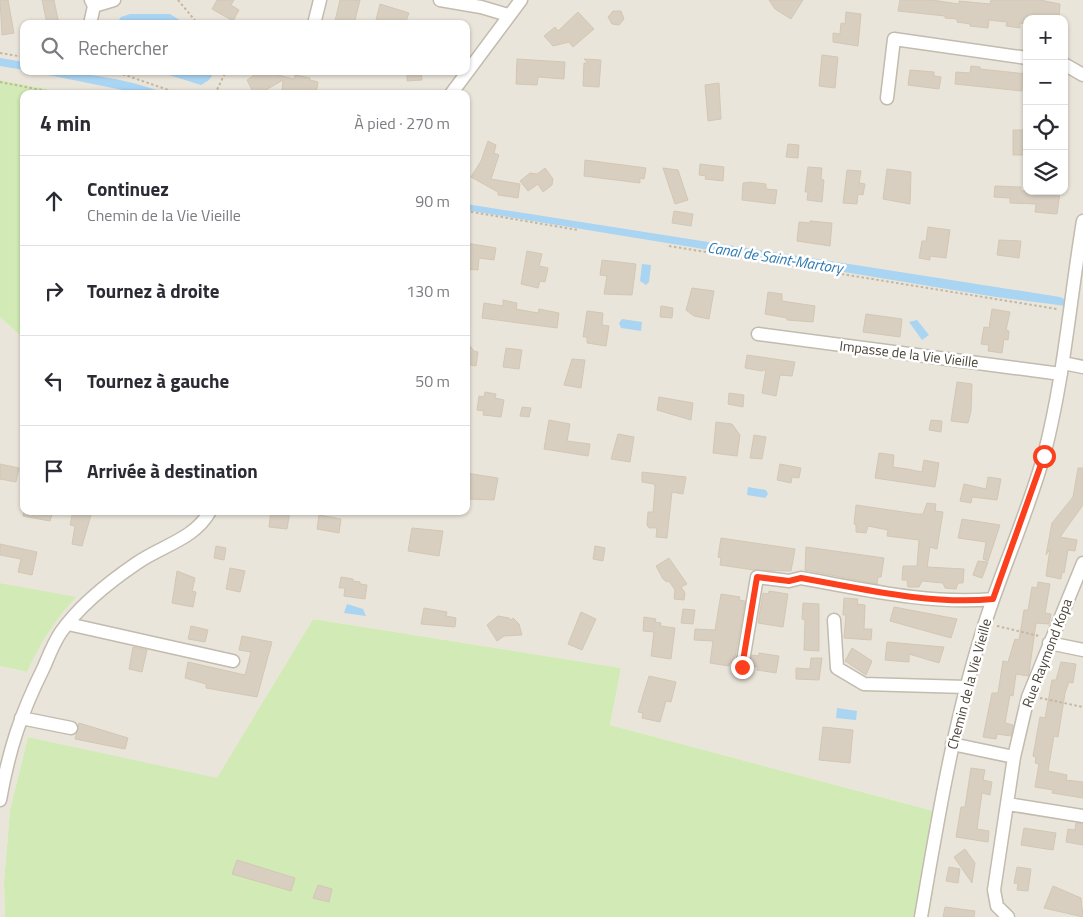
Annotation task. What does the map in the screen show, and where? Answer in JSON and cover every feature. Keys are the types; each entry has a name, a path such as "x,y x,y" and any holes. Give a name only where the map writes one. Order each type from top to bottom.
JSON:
{"street":[{"path":"91,20 93,3 114,0"},
{"path":"315,20 320,0"},
{"path":"440,0 481,7 508,16"},
{"path":"470,68 521,0"},
{"path":"887,98 894,40 1023,57"},
{"path":"1068,66 1083,75"},
{"path":"454,90 465,75"},
{"name":"Chemin de la Vie Vieille","path":"921,917 952,744 966,687 993,599 1044,456 1062,369 1069,307 1083,221"},
{"name":"Impasse de la Vie Vieille","path":"758,334 1062,369 1083,367"},
{"path":"0,800 7,764 20,718 60,633 79,611 108,585 138,562 190,533 205,520 208,515"},
{"name":"Rue Raymond Kopa","path":"1008,917 997,906 994,890 1014,757 1028,697 1083,563"},
{"path":"742,667 757,577 789,581 801,578 890,593 969,601 993,599"},
{"path":"834,620 837,668 864,684 966,687"},
{"path":"68,624 233,661"},
{"path":"1049,644 1083,650"},
{"path":"20,718 71,728"},
{"path":"952,744 1014,757"},
{"path":"1008,804 1083,816"}],"path":[{"path":"178,0 195,20"},
{"path":"0,53 20,56"},
{"path":"121,75 168,90"},
{"path":"217,90 224,75"},
{"path":"0,82 41,90"},
{"path":"470,213 578,230"},
{"path":"669,246 1059,309 1069,307"},
{"path":"985,623 1045,637 1049,644"},
{"path":"1028,697 1083,707"}],"shaded area":[{"path":"0,0 1083,0 1083,917 929,917 945,814 610,725 621,668 313,619 217,779 28,737 10,810 4,882 5,917 0,917 0,666 27,672 39,643 56,619 75,598 0,583 0,317 20,335 20,515 470,515 470,90 52,90 0,80"}],"green space":[{"path":"0,80 52,90 20,90 20,335 0,317"},
{"path":"0,583 76,597 48,633 27,672 0,666"},
{"path":"313,619 621,668 610,725 945,814 929,917 5,917 4,882 10,810 28,737 217,778"}],"water":[{"path":"130,14 170,14 180,20 119,20 121,17"},
{"path":"0,58 20,61 20,69 0,66"},
{"path":"49,75 99,76 157,90 122,90"},
{"path":"169,75 212,75 209,80 201,85"},
{"name":"Canal de Saint-Martory","path":"470,205 1060,297 1066,300 1066,306 996,297 470,211"},
{"path":"642,264 651,265 649,282 646,285 640,281"},
{"path":"622,319 642,322 641,331 621,328 619,323"},
{"path":"917,320 929,335 922,340 909,322"},
{"path":"748,487 766,490 768,494 765,498 747,495"},
{"path":"347,604 363,609 366,616 344,613"},
{"path":"837,708 857,711 856,720 836,718"}],"building":[{"path":"0,0 8,0 14,33 2,35"},
{"path":"42,0 54,0 58,20 46,20"},
{"path":"217,0 234,0 231,5 239,10 234,20 231,20 212,9"},
{"path":"340,0 360,0 355,20 335,20"},
{"path":"769,0 803,0 791,19 775,9"},
{"path":"900,0 932,0 959,4 959,1 990,4 991,0 1040,0 1060,4 1059,15 1023,15 1023,24 1020,23 1020,28 1006,26 1007,22 989,20 988,28 970,26 970,24 957,22 957,19 945,18 945,16 898,11"},
{"path":"380,4 409,13 406,20 376,20"},
{"path":"613,11 621,11 624,19 619,25 612,24 608,17"},
{"path":"578,12 594,29 573,47 569,42 553,46 544,36 555,27 558,31"},
{"path":"846,12 861,14 858,46 833,42 833,33 840,34 841,23 845,24"},
{"path":"822,55 838,57 835,88 819,86"},
{"path":"517,59 565,62 564,79 538,77 537,85 516,84"},
{"path":"584,59 601,60 599,87 583,86 584,63 588,63"},
{"path":"971,66 980,67 980,69 1023,74 1022,91 955,84 956,72 970,73"},
{"path":"910,70 934,72 934,76 941,77 939,89 908,85"},
{"path":"254,75 277,75 294,79 295,75 318,82 317,90 282,90 283,80 266,90 252,90 247,80"},
{"path":"407,75 421,75 422,80 407,81"},
{"path":"719,83 721,119 708,121 705,85"},
{"path":"1013,130 1023,130 1023,155 1013,155"},
{"path":"488,141 496,145 494,153 499,155 491,179 520,184 518,198 498,195 498,192 471,177 481,161"},
{"path":"788,144 799,145 798,158 786,157"},
{"path":"585,160 646,168 644,179 640,178 640,183 584,176"},
{"path":"700,164 724,167 723,181 705,179 706,176 699,175"},
{"path":"808,167 822,168 821,179 824,180 822,202 807,200 808,192 805,192"},
{"path":"545,168 553,179 552,185 543,192 538,184 528,191 520,181 530,173 537,174"},
{"path":"663,168 678,170 688,200 675,204"},
{"path":"887,169 911,172 910,204 883,199"},
{"path":"847,170 861,171 859,183 865,184 863,195 858,194 857,204 843,203"},
{"path":"743,183 766,184 766,189 777,190 775,204 742,200"},
{"path":"995,186 1021,187 1023,195 1060,195 1057,214 1035,212 1036,204 1010,203 1010,198 994,197"},
{"path":"674,211 693,214 691,226 672,223"},
{"path":"810,221 832,223 830,246 797,241 799,222 810,223"},
{"path":"928,227 950,230 946,258 930,256 930,260 919,258 922,241 926,241"},
{"path":"999,240 1021,241 1019,258 997,255"},
{"path":"470,244 496,248 494,260 479,258 478,270 470,269"},
{"path":"527,251 542,254 539,266 548,268 545,282 540,281 538,288 521,284"},
{"path":"602,260 636,264 632,295 604,294 607,276 600,275"},
{"path":"692,288 714,291 709,319 694,316 686,310"},
{"path":"768,292 782,294 782,301 815,306 813,322 787,320 787,318 765,314"},
{"path":"503,300 517,303 516,309 538,313 539,309 559,313 557,328 482,318 484,303 503,306"},
{"path":"661,306 673,308 672,318 660,317"},
{"path":"992,309 1010,312 1006,330 1009,331 1008,340 1004,339 1002,353 988,351 989,345 981,344 984,327 989,328"},
{"path":"587,311 603,313 602,325 609,326 606,346 587,343 587,337 583,337"},
{"path":"866,314 902,319 900,337 863,332"},
{"path":"470,346 474,351 478,352 476,366 470,365"},
{"path":"506,348 522,350 519,369 503,367"},
{"path":"747,355 795,362 792,376 780,375 776,396 762,393 766,369 762,371 745,368"},
{"path":"572,359 585,360 581,388 564,385"},
{"path":"957,382 972,384 971,411 968,423 951,421"},
{"path":"485,392 496,394 495,398 504,400 501,417 483,415 484,411 477,410 479,396 484,397"},
{"path":"729,393 744,395 743,407 728,404"},
{"path":"659,397 693,403 691,420 657,410"},
{"path":"522,407 531,408 529,417 520,416"},
{"path":"549,420 570,424 567,441 590,444 588,456 544,449"},
{"path":"931,420 942,421 941,432 929,430"},
{"path":"716,422 732,424 740,435 737,456 713,453"},
{"path":"618,434 634,437 630,462 611,459"},
{"path":"754,435 766,437 762,459 750,458"},
{"path":"879,453 894,455 893,467 922,472 924,460 939,463 935,487 875,478"},
{"path":"0,464 19,468 16,482 0,479"},
{"path":"780,464 801,468 799,478 792,477 791,483 777,480"},
{"path":"1078,468 1083,468 1083,505 1060,537 1077,540 1075,551 1068,550 1064,573 1062,572 1061,579 1046,576 1050,549 1046,555 1052,523 1073,497"},
{"path":"642,472 686,477 683,494 672,492 667,538 656,537 657,528 649,528 647,525 648,512 653,512 655,487 654,484 642,482"},
{"path":"470,474 498,478 494,500 470,499"},
{"path":"988,477 1001,479 997,500 972,497 971,503 960,501 964,484 986,489"},
{"path":"927,503 936,504 935,511 943,512 937,549 930,547 927,567 964,569 963,583 958,583 956,589 945,588 943,583 922,581 919,587 908,587 907,580 902,580 903,566 917,566 919,540 887,536 888,530 868,526 866,533 856,532 856,525 854,524 856,505 923,514"},
{"path":"23,515 52,515 50,521"},
{"path":"72,515 91,515 82,546 72,544 75,526 70,525"},
{"path":"270,515 289,515 287,529 269,527"},
{"path":"319,515 341,519 339,533 317,529"},
{"path":"962,519 1000,525 988,561 983,559 986,542 958,538"},
{"path":"412,528 443,531 439,556 408,551"},
{"path":"721,538 795,549 791,571 754,570 720,565 721,558 718,557"},
{"path":"0,544 37,552 32,575 18,572 21,559 0,555"},
{"path":"216,546 226,548 224,560 214,558"},
{"path":"595,546 605,548 603,561 593,559"},
{"path":"806,547 884,558 881,577 878,577 877,584 805,570"},
{"path":"669,558 687,584 681,587 685,593 684,600 674,599 675,590 669,581 667,582 663,579 656,566"},
{"path":"978,561 988,562 982,578 973,575"},
{"path":"230,568 245,571 240,592 226,589"},
{"path":"177,571 195,578 192,591 196,592 193,607 172,603"},
{"path":"341,577 353,579 353,581 360,582 360,584 367,585 365,599 344,596 345,588 339,588"},
{"path":"1038,582 1050,584 1045,613 1051,614 1049,624 1036,623 1028,676 1016,674 1013,696 1010,695 1005,723 1013,725 1011,736 997,734 996,739 983,737 992,693 998,693 1003,661 1008,662 1015,639 1019,640 1024,610 1028,610 1032,587 1037,588"},
{"path":"769,591 788,594 783,627 758,623 763,593 768,594"},
{"path":"721,594 740,597 739,600 745,601 734,663 730,663 729,666 710,663 713,641 694,640 695,629 715,630"},
{"path":"844,598 858,599 857,604 865,605 864,629 872,629 871,640 844,638 846,615 843,615"},
{"path":"803,603 819,604 819,651 804,650 805,620 802,619"},
{"path":"894,607 957,619 951,638 890,621"},
{"path":"424,608 447,612 446,616 456,618 455,627 421,624"},
{"path":"683,609 695,610 693,624 681,623"},
{"path":"581,612 596,619 582,650 568,644"},
{"path":"498,616 511,620 513,618 519,624 522,635 504,636 497,641 487,625"},
{"path":"644,617 656,619 655,622 661,623 660,626 675,628 671,659 651,656 654,632 643,631"},
{"path":"191,626 208,630 205,642 188,639"},
{"path":"242,636 272,642 257,697 206,688 206,684 185,678 188,662 245,675 251,652 239,650"},
{"path":"887,642 944,647 939,663 909,654 909,662 896,661 885,660"},
{"path":"133,647 147,650 142,672 129,669"},
{"path":"852,648 872,661 866,675 845,661"},
{"path":"759,653 779,656 776,673 757,670 758,667 750,666 752,655 759,656"},
{"path":"811,658 822,658 819,680 796,679 796,668 810,669"},
{"path":"1061,662 1076,664 1073,683 1069,682 1065,693 1058,737 1054,736 1048,771 1067,775 1066,780 1083,782 1083,798 1052,793 1053,790 1035,787 1039,764 1035,763 1036,757 1033,756 1040,717 1045,718 1052,680 1056,680"},
{"path":"649,676 676,682 671,702 666,701 660,722 642,718 643,713 638,712"},
{"path":"79,723 128,738 125,749 75,739"},
{"path":"823,727 853,730 850,763 819,760"},
{"path":"971,768 985,770 983,780 992,782 990,795 982,793 977,829 989,831 988,842 956,837 961,807 965,807"},
{"path":"1076,823 1083,824 1083,845 1066,842 1068,829 1075,830"},
{"path":"1024,828 1056,833 1053,850 1021,845"},
{"path":"965,849 975,863 972,883 954,857"},
{"path":"237,860 295,878 291,891 232,874"},
{"path":"949,867 960,869 958,883 946,881"},
{"path":"1017,867 1031,869 1028,891 1017,890 1018,884 1014,883"},
{"path":"318,885 332,889 329,902 313,898"},
{"path":"1053,886 1081,898 1083,917 1044,908"},
{"path":"945,907 975,911 974,917 943,917"}],"route":[{"path":"742,667 757,577 789,581 801,578 890,593 969,601 993,599 1044,456"}]}
